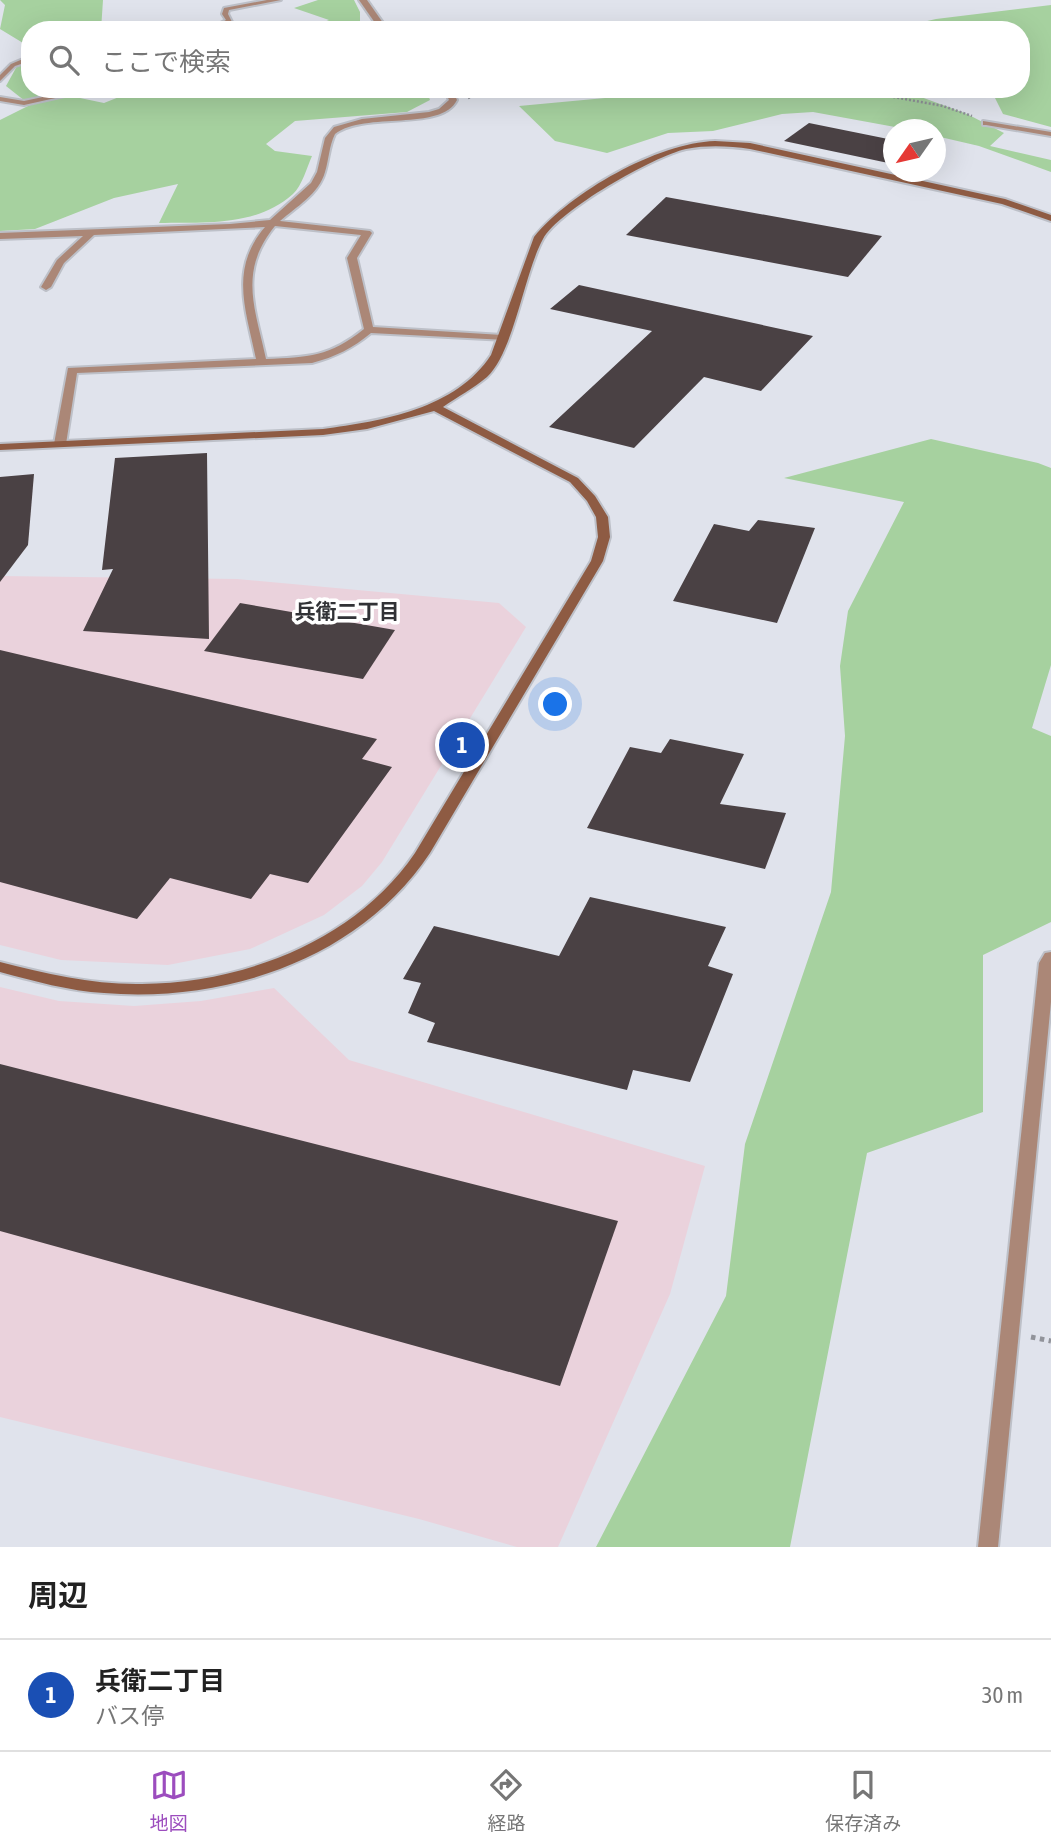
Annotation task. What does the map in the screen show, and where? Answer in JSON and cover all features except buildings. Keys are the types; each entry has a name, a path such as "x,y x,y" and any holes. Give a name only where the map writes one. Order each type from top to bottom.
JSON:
{"street":[{"path":"363,0 378,21"},
{"path":"262,363 245,275 253,246 273,223 315,184 324,162 328,137 334,130 367,122 432,114 450,106 453,100"},
{"path":"0,447 323,432 367,426 435,407 484,374 502,338 539,237 545,229 568,209 647,162 688,146 724,143 757,147 1005,202 1051,218"},
{"path":"0,236 273,223 366,233 352,258 369,330"},
{"path":"46,287 60,262 91,233"},
{"path":"60,444 72,370 312,359 334,353 352,344 369,330 502,338"},
{"path":"0,967 103,988 175,988 216,982 254,972 322,943 358,921 396,888 526,680 605,544 602,515 586,491 574,480 435,407"},
{"path":"988,1547 1047,963 1051,957"}],"lane":[{"path":"230,21 225,14 226,9 278,0"},
{"path":"0,79 13,65 21,62"},
{"path":"0,99 24,103 49,98"},
{"path":"986,123 1051,134"}],"path":[{"path":"453,100 467,98"},
{"path":"900,98 945,106 986,123"}],"shaded area":[{"path":"0,576 237,579 499,603 526,627 382,862 362,886 324,915 250,949 168,965 61,960 0,945"},
{"path":"0,987 59,1001 134,1006 201,1001 274,988 349,1060 705,1166 670,1294 558,1547 517,1547 419,1519 0,1417"}],"green space":[{"path":"0,0 103,0 102,21 21,21 21,42 0,29 5,5"},
{"path":"318,0 354,0 360,12 360,21 327,21 329,20 294,8"},
{"path":"1051,5 1051,127 1003,114 995,98 1030,98 1030,21 927,21"},
{"path":"21,59 21,98 6,86"},
{"path":"21,98 80,98 104,103 116,98 430,100 407,112 295,121 266,144 275,151 312,156 296,191 279,205 263,212 212,222 159,223 178,184 114,198 35,229 0,231 0,120 30,105"},
{"path":"605,98 924,98 967,114 1004,133 990,146 1051,160 1051,172 979,146 946,138 946,119 883,119 883,125 813,112 782,114 713,131 668,133 607,153 555,141 519,106"},
{"path":"931,439 1051,468 1051,665 1032,728 1051,736 1051,922 983,955 983,1112 867,1153 790,1547 596,1547 726,1296 745,1144 831,892 845,736 840,666 848,611 904,502 784,478"}],"place":[{"name":"兵衛二丁目","path":"462,745"}],"district":[{"name":"兵衛二丁目","path":"347,612"}]}
